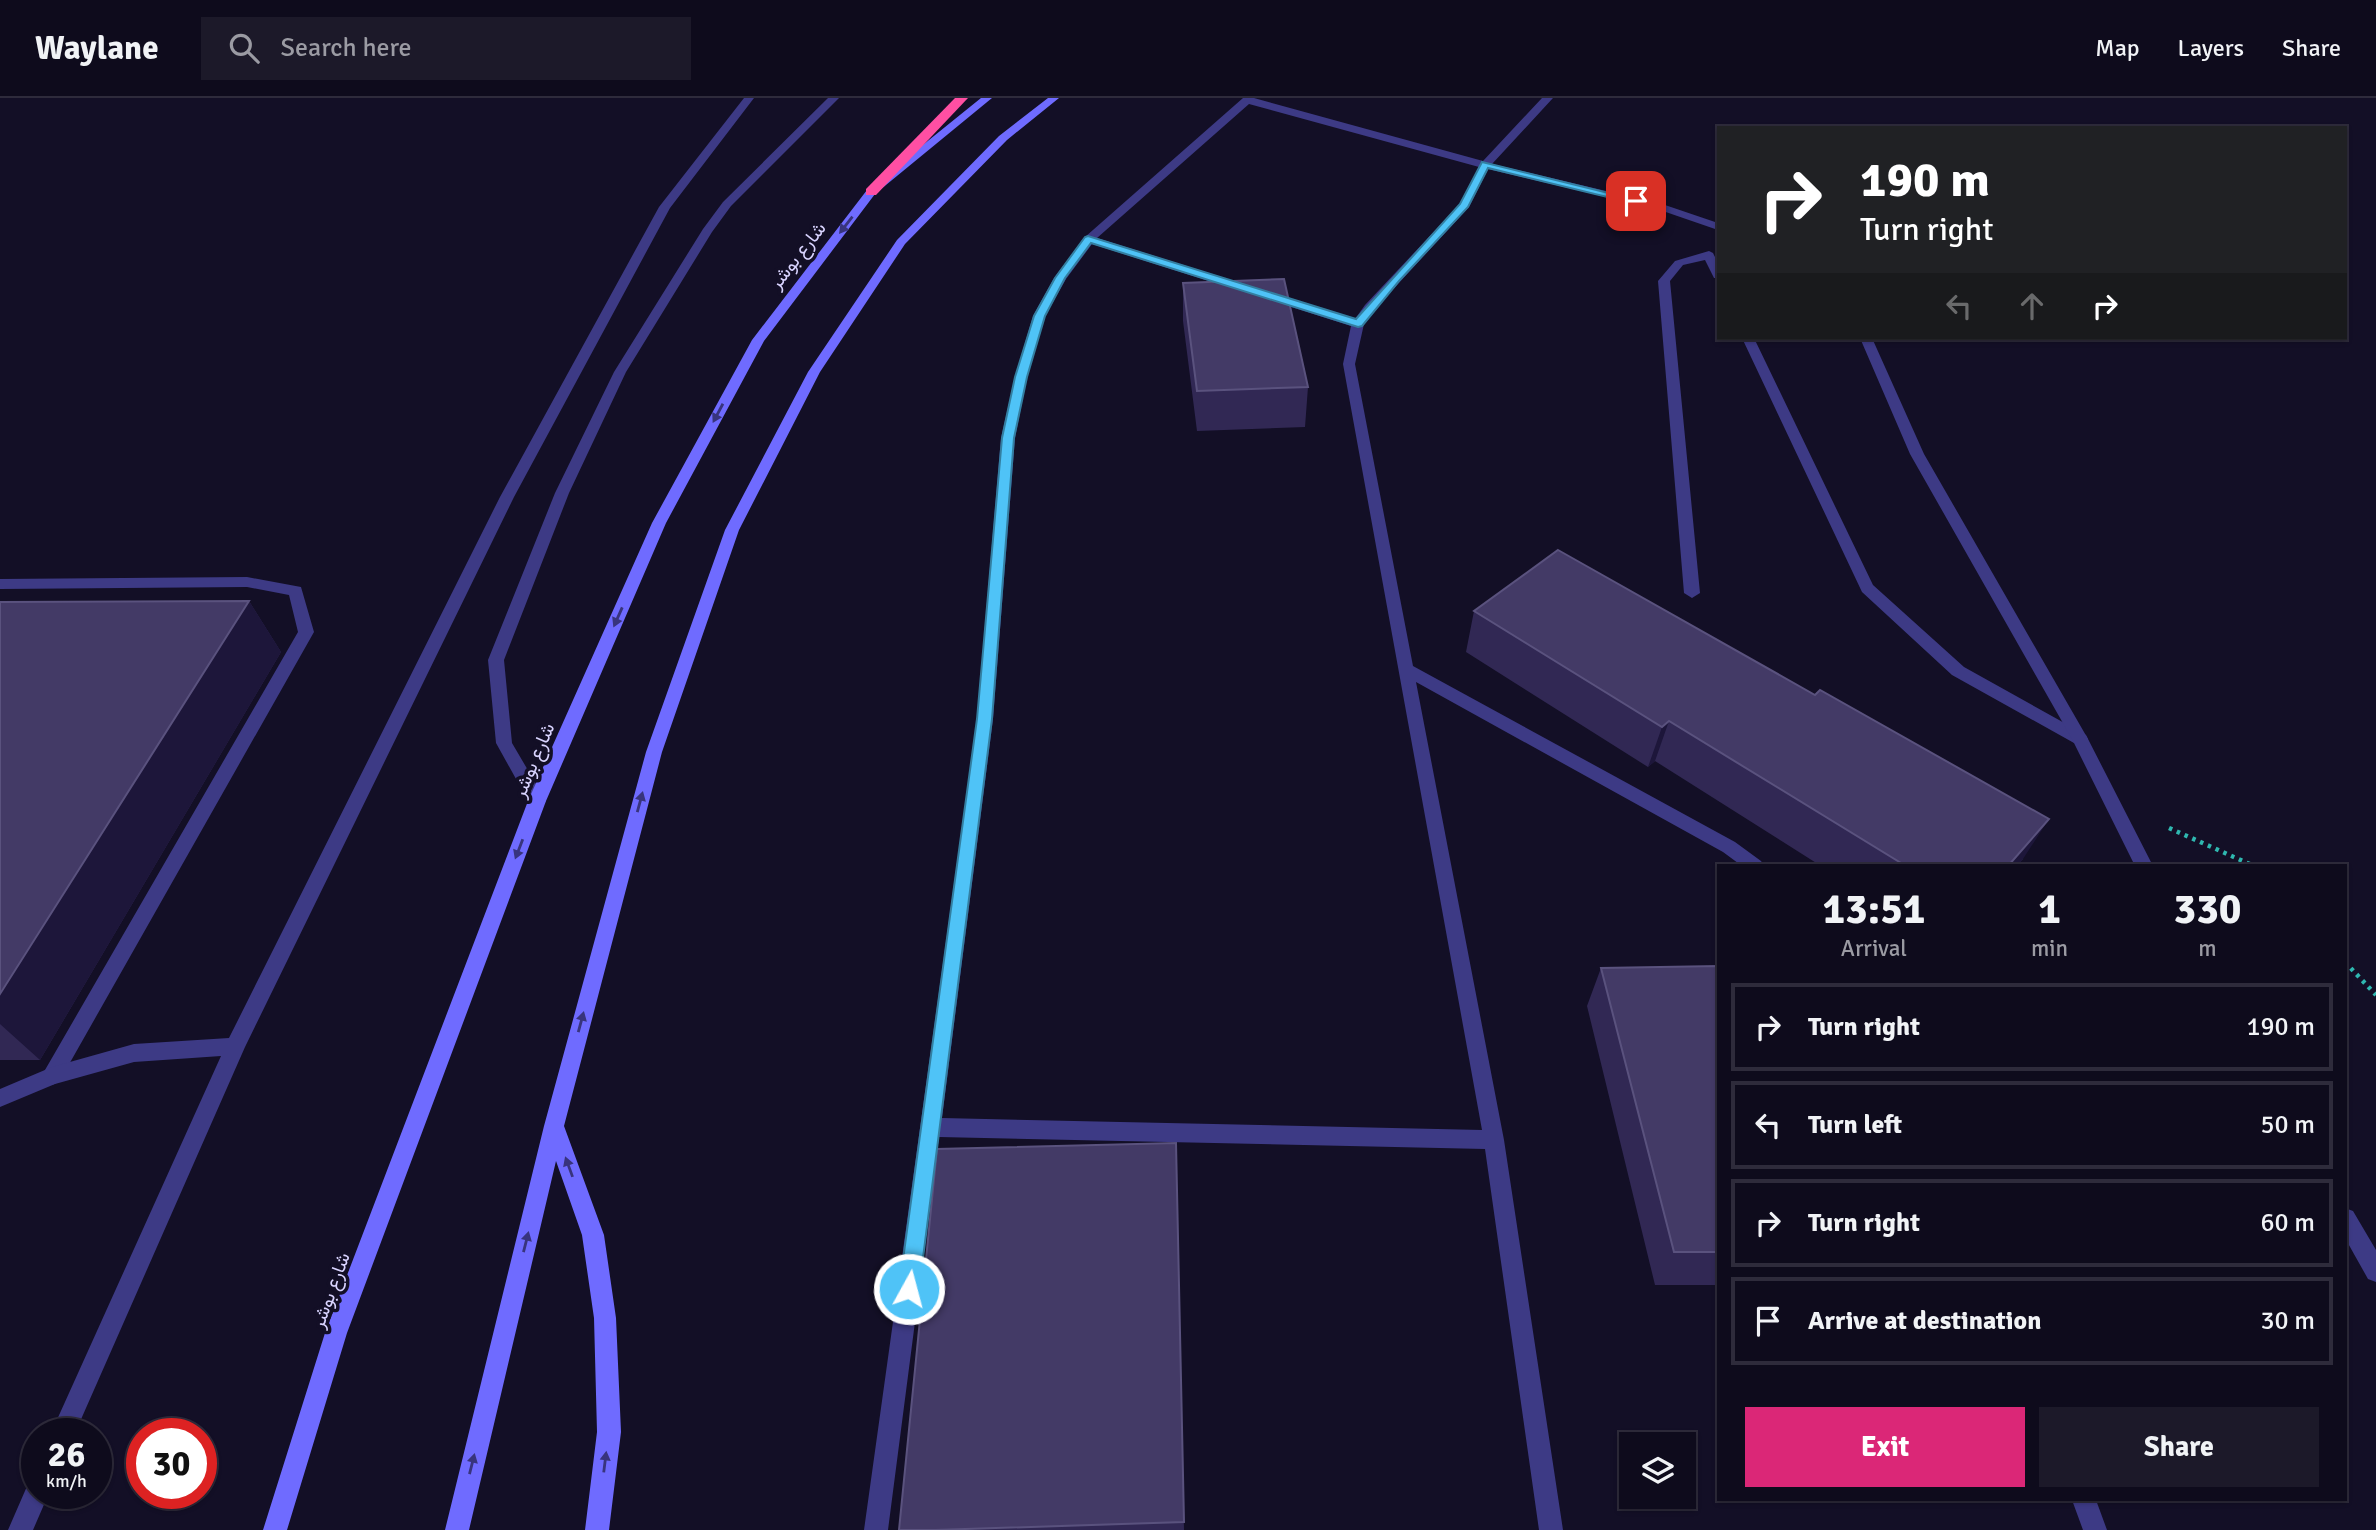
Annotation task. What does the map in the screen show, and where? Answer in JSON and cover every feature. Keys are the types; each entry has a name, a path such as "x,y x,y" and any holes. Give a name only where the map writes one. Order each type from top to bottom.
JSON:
{"highway":[{"path":"871,192 962,98"}],"main road":[{"name":"شارع بوشر","path":"275,1530 336,1333 537,802 659,523 758,340 871,192 987,98"},
{"path":"457,1530 554,1126 654,751 732,530 814,372 901,243 1003,138 1054,98"},
{"path":"554,1126 593,1235 605,1318 609,1433 597,1530"}],"street":[{"path":"70,1418 235,1046 513,485 665,207 749,98"},
{"path":"537,802 504,743 496,660 562,493 620,372 707,231 727,204 834,98"},
{"path":"1548,98 1485,164 1465,205 1358,324 1349,364 1494,1140 1551,1530"},
{"path":"876,1530 985,719 1008,438 1021,377 1039,316 1060,278 1088,239 1248,99 1485,164 1661,208 1717,227"},
{"path":"1088,239 1358,324"},
{"path":"1692,593 1664,281 1679,263 1709,255 1717,273"},
{"path":"1749,340 1867,588 1958,671 2080,739"},
{"path":"1867,340 1917,454 2080,739 2143,864"},
{"path":"0,584 247,582 296,590 306,632 52,1076"},
{"path":"1406,669 1729,847 1752,864"},
{"path":"0,1098 52,1076 134,1053 235,1046"},
{"path":"930,1128 1494,1140"},
{"path":"2347,1222 2376,1271"},
{"path":"1541,1458 1541,1530"},
{"path":"2084,1501 2095,1530"},
{"path":"20,1530 30,1509"}],"path":[{"path":"2112,803 2249,864"},
{"path":"2347,964 2376,995"}],"building":[{"path":"1284,279 1308,387 1197,391 1183,283"},
{"path":"1558,550 1815,695 1820,690 2049,819 2010,864 1903,864 1669,721 1662,727 1474,611"},
{"path":"249,601 0,994 0,602"},
{"path":"1717,966 1717,1252 1674,1252 1601,968"},
{"path":"1176,1143 1184,1522 899,1530 937,1149"}],"route":[{"path":"909,1289 985,719 1008,438 1021,377 1039,316 1060,278 1088,239 1358,324 1395,279 1465,205 1485,164 1636,201"}]}
